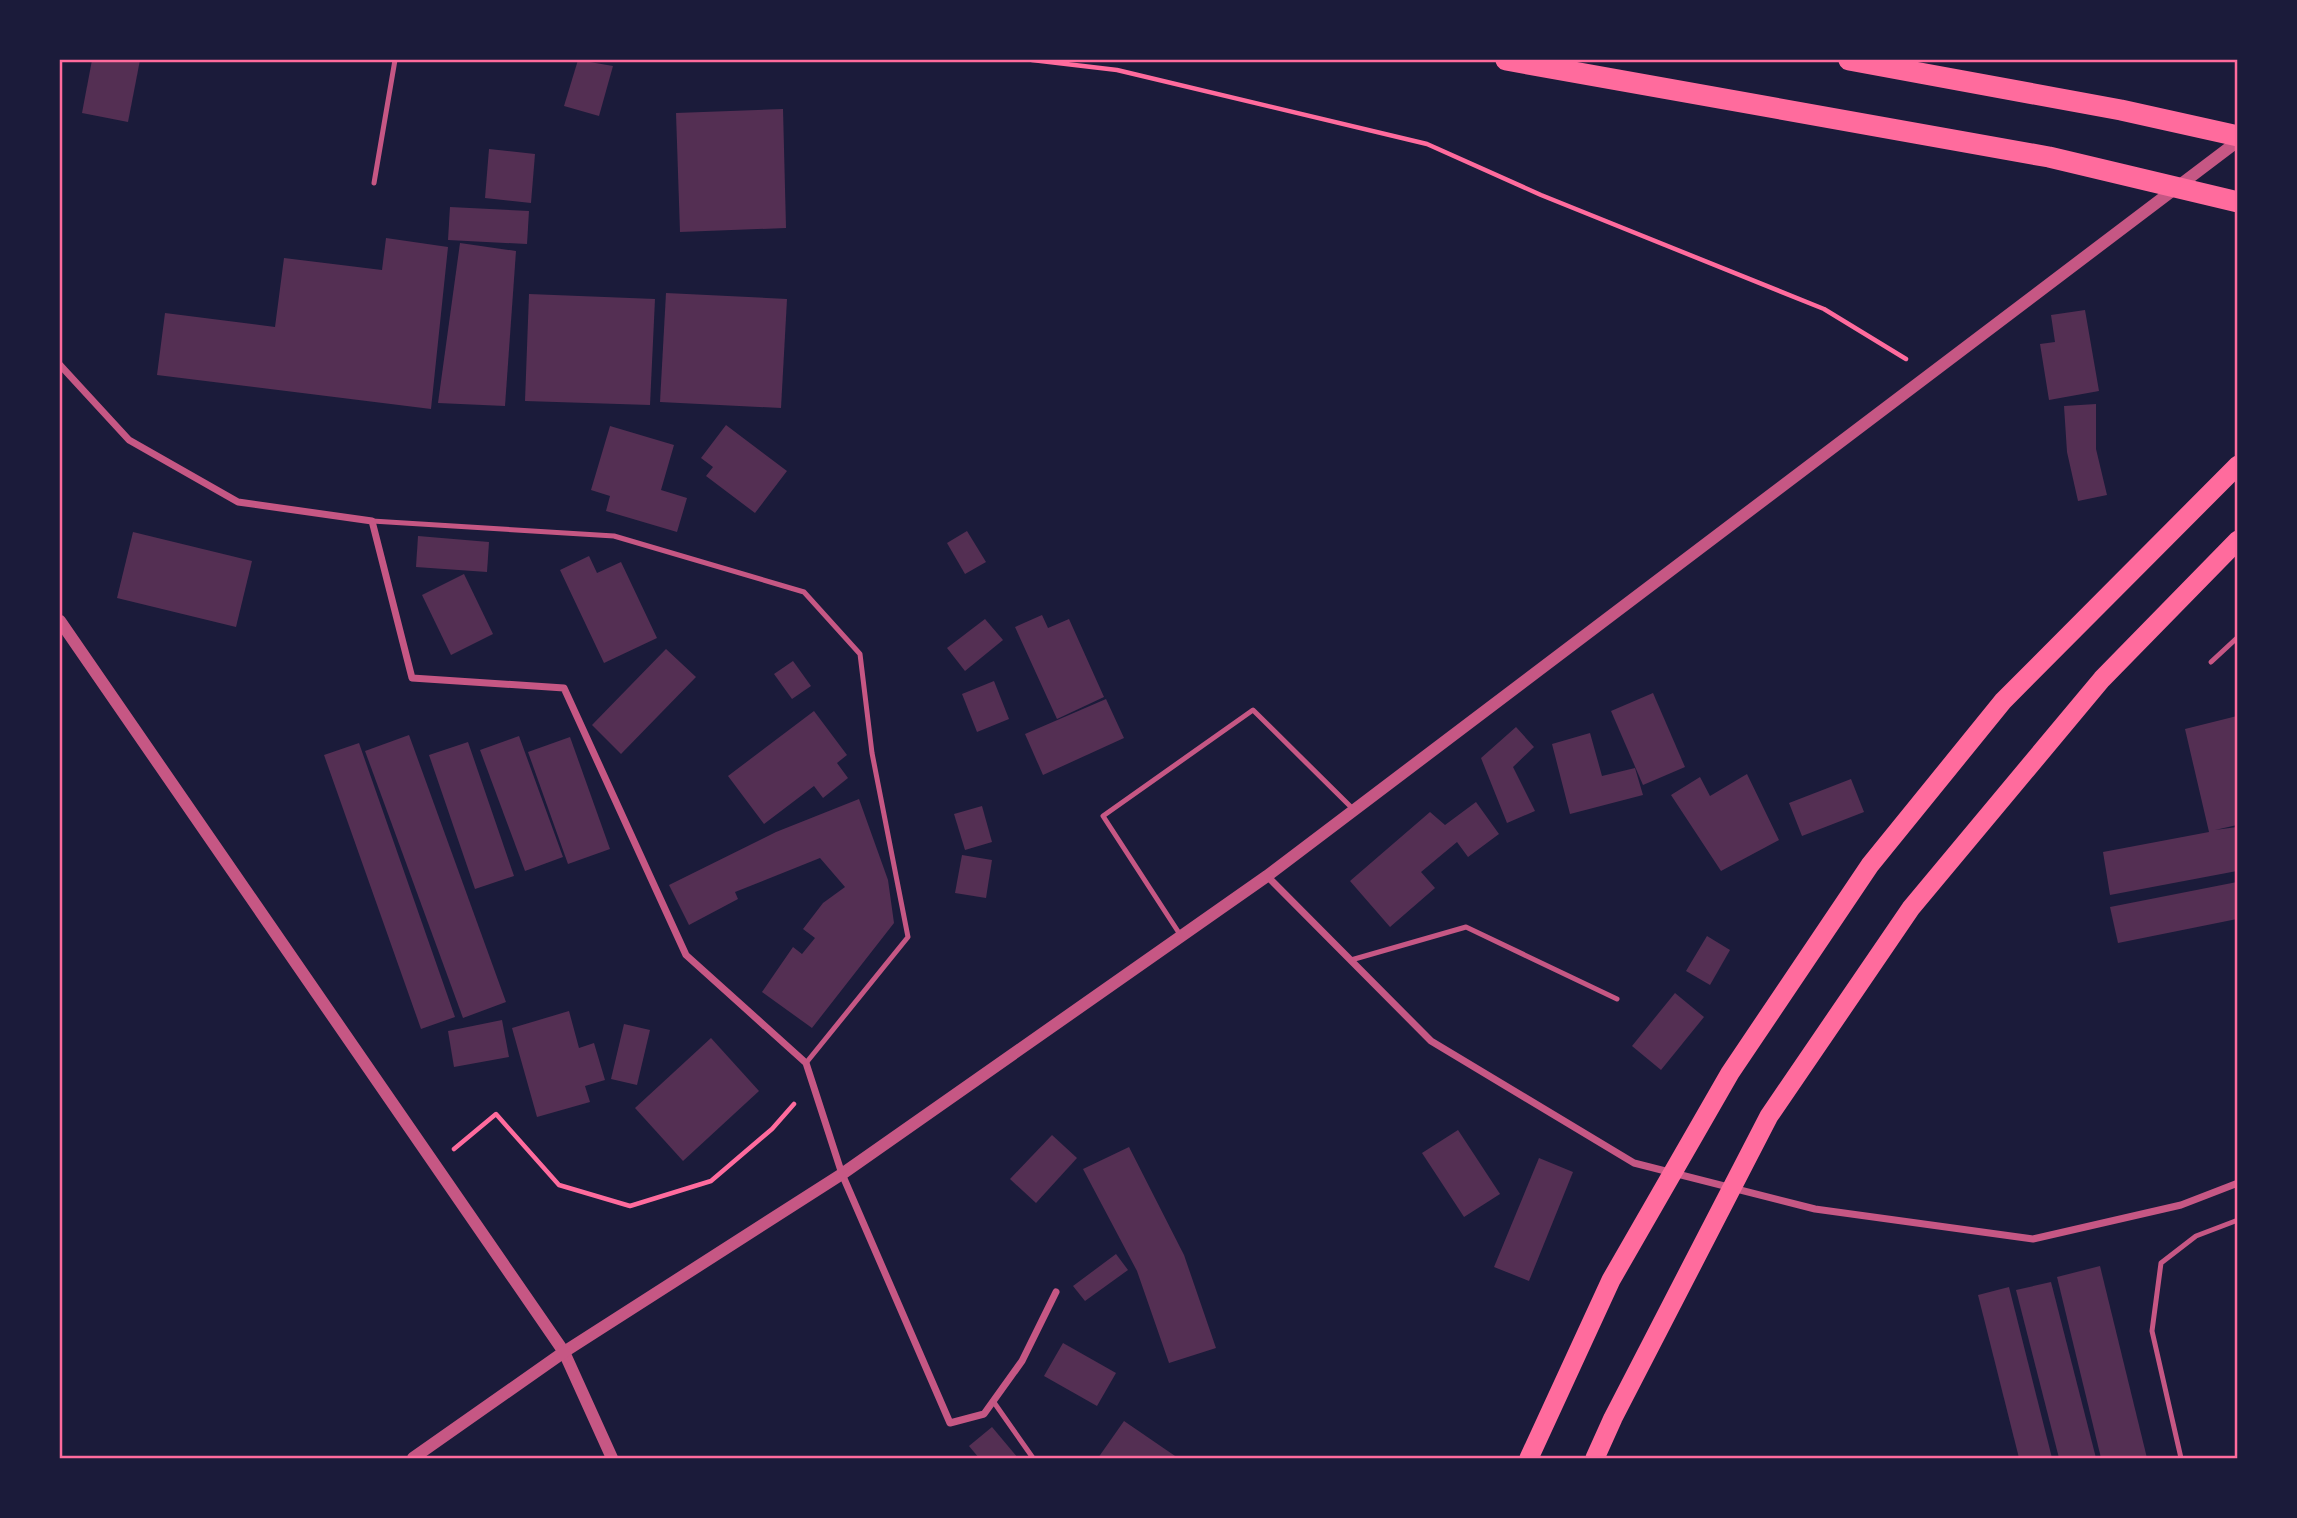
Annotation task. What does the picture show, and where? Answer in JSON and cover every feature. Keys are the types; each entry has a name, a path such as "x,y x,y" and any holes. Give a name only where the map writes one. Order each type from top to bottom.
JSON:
{"highway":[{"path":"1506,60 2049,157 2238,202"},
{"path":"1849,60 2121,110 2238,138"},
{"path":"1881,60 1935,75"},
{"path":"1529,1458 1611,1280 1730,1073 1870,864 2003,701 2238,466"},
{"path":"1595,1458 1769,1116 1911,908 2102,679 2238,540"}],"street":[{"path":"413,1458 564,1352 842,1174 1267,876 2238,138"},
{"path":"60,365 129,440 238,502 372,521 412,678 564,688 686,955 806,1063 842,1174 950,1423 984,1414 1022,1361 1056,1292"},
{"path":"60,621 564,1352 612,1458"},
{"path":"1267,876 1431,1041 1634,1163 1815,1209 2034,1239 2181,1205 2238,1183"}],"lane":[{"path":"374,183 395,60"},
{"path":"372,521 614,536 804,593 860,654 872,753 908,937 806,1063"},
{"path":"2210,662 2238,637"},
{"path":"1181,936 1103,816 1254,710 1354,810"},
{"path":"1351,960 1466,927 1617,999"},
{"path":"2181,1458 2152,1331 2161,1263 2196,1236 2238,1220"},
{"path":"993,1401 1033,1458"}],"path":[{"path":"1032,60 1116,70 1427,144 1541,195 1824,309 1930,373"},
{"path":"435,1165 496,1114 559,1185 630,1206 711,1181 772,1129 813,1083"}],"building":[{"path":"92,60 140,60 128,122 82,113"},
{"path":"578,60 613,66 599,116 564,106"},
{"path":"783,109 786,228 680,232 676,113"},
{"path":"489,149 535,154 531,203 485,198"},
{"path":"450,207 529,211 527,244 448,240"},
{"path":"386,238 448,247 431,409 157,375 165,313 275,327 284,258 382,270"},
{"path":"460,243 516,251 505,406 438,403"},
{"path":"666,293 787,299 781,408 660,402"},
{"path":"529,294 655,299 650,405 525,401"},
{"path":"2085,310 2099,391 2049,400 2040,344 2055,342 2051,315"},
{"path":"2096,404 2096,449 2107,495 2078,501 2067,452 2064,406"},
{"path":"726,425 787,471 755,513 706,476 713,467 701,458"},
{"path":"610,426 674,445 661,490 687,498 677,532 606,511 610,496 591,490"},
{"path":"967,531 986,562 965,574 947,543"},
{"path":"133,532 252,561 236,627 117,598"},
{"path":"418,536 489,542 487,572 416,567"},
{"path":"589,556 597,573 621,562 657,638 604,663 560,570"},
{"path":"464,574 493,634 451,655 422,595"},
{"path":"1042,615 1048,628 1069,619 1104,697 1057,719 1015,627"},
{"path":"985,619 1003,640 965,671 947,648"},
{"path":"666,649 696,677 621,754 592,725"},
{"path":"793,661 811,686 792,699 774,674"},
{"path":"994,681 1009,719 977,732 962,694"},
{"path":"1653,693 1685,767 1643,785 1611,711"},
{"path":"1106,699 1124,738 1043,775 1025,734"},
{"path":"814,711 847,755 837,763 848,778 823,798 814,786 764,824 728,776"},
{"path":"2237,716 2237,825 2215,830 2237,827 2237,871 2110,895 2103,852 2209,832 2185,729"},
{"path":"1516,727 1534,747 1513,767 1535,811 1507,823 1481,758"},
{"path":"1590,733 1602,776 1635,768 1643,795 1570,814 1552,744"},
{"path":"409,735 506,1002 463,1018 365,751"},
{"path":"519,736 563,857 525,871 480,750"},
{"path":"570,737 610,849 568,864 528,752"},
{"path":"468,742 514,876 475,889 429,755"},
{"path":"359,743 455,1017 421,1029 324,755"},
{"path":"1747,774 1779,840 1721,871 1671,795 1700,777 1710,796"},
{"path":"1851,779 1864,812 1802,836 1789,803"},
{"path":"859,799 888,880 894,923 812,1028 762,992 793,947 802,954 815,938 803,929 823,903 845,887 820,858 735,892 738,899 689,925 669,885 776,832"},
{"path":"1476,802 1499,834 1468,857 1457,842 1421,872 1435,888 1390,927 1350,881 1430,812 1445,825"},
{"path":"982,806 992,842 965,850 954,814"},
{"path":"962,855 992,860 986,898 955,893"},
{"path":"2237,882 2237,919 2118,943 2110,907"},
{"path":"1707,936 1730,950 1710,985 1686,971"},
{"path":"1675,993 1704,1017 1661,1070 1632,1046"},
{"path":"569,1011 579,1048 594,1043 605,1080 585,1086 590,1102 537,1117 512,1028"},
{"path":"502,1020 509,1057 454,1067 448,1031"},
{"path":"624,1024 650,1030 637,1085 611,1079"},
{"path":"711,1038 759,1091 683,1161 635,1108"},
{"path":"1458,1130 1500,1194 1464,1217 1422,1153"},
{"path":"1052,1135 1077,1158 1036,1203 1010,1179"},
{"path":"1129,1147 1184,1255 1216,1348 1169,1363 1137,1271 1083,1169"},
{"path":"1539,1158 1573,1172 1529,1281 1494,1267"},
{"path":"1116,1254 1128,1270 1085,1301 1073,1286"},
{"path":"2100,1266 2147,1458 2101,1458 2057,1277"},
{"path":"2051,1282 2096,1458 2059,1458 2016,1290"},
{"path":"2009,1287 2052,1458 2019,1458 1978,1295"},
{"path":"1063,1343 1116,1373 1097,1406 1044,1376"},
{"path":"1124,1421 1178,1458 1098,1458"},
{"path":"992,1427 1018,1458 979,1458 969,1446"}]}
